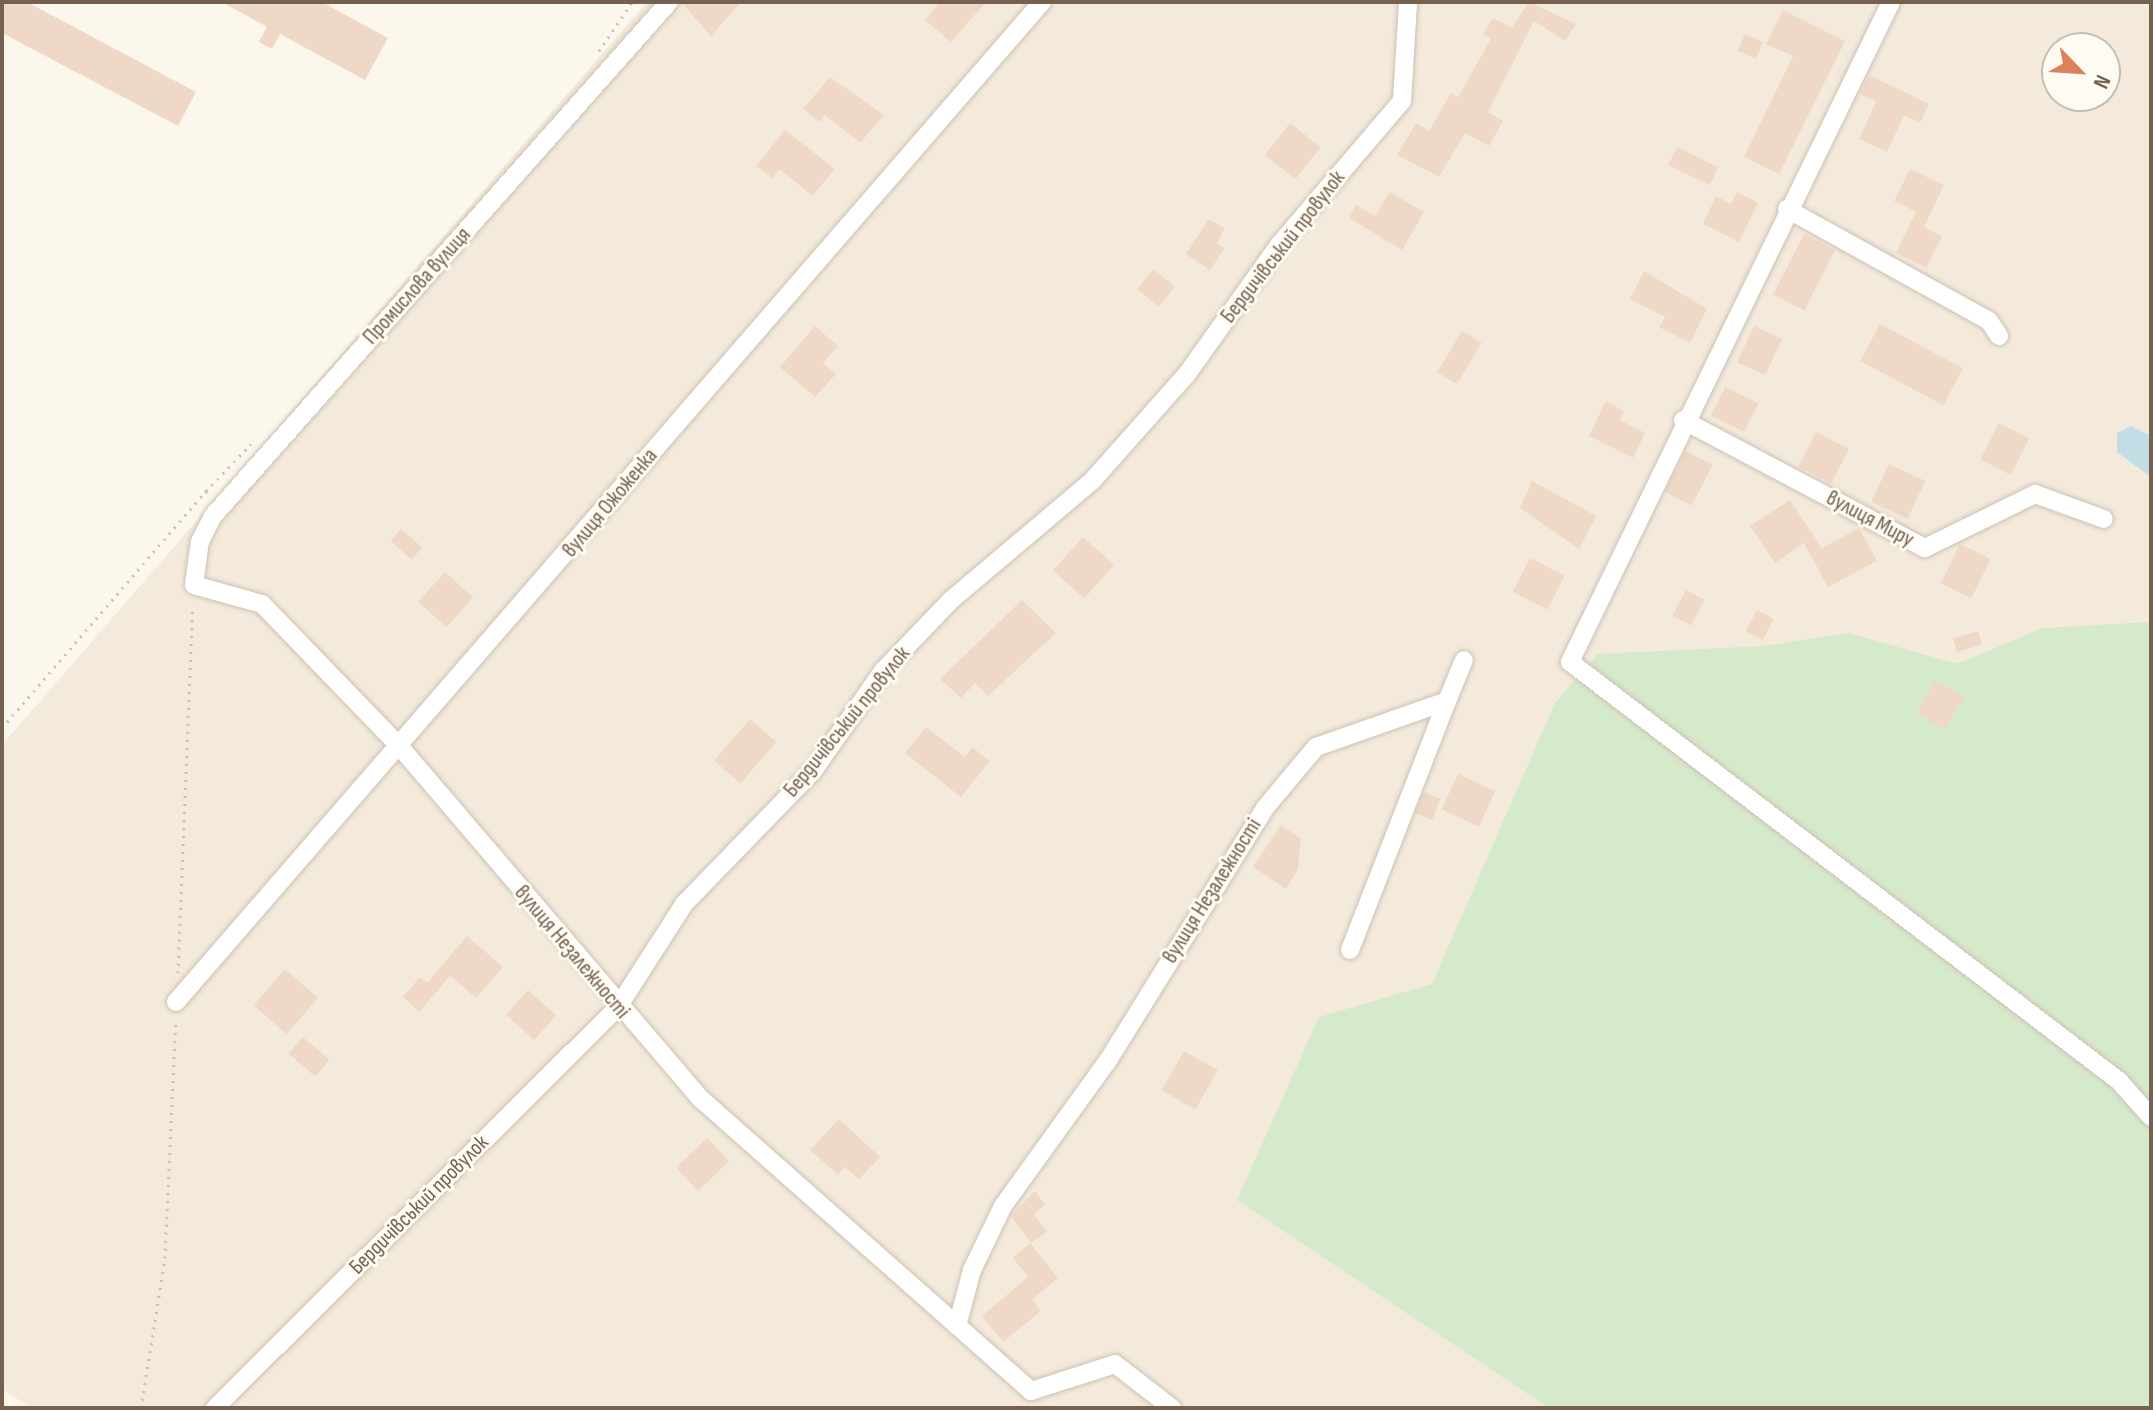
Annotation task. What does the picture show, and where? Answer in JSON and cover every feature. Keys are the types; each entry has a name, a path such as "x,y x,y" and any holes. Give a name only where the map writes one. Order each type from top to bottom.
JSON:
{"street":[{"name":"Промислова вулиця","path":"194,585 200,541 213,516 669,2"},
{"name":"вулиця Ожоженка","path":"176,1002 401,748 1042,2"},
{"name":"Бердичівський провулок","path":"215,1408 618,1007 684,904 813,771 883,671 951,600 1092,481 1187,374 1279,245 1402,101 1408,2"},
{"path":"1891,2 1683,420 1570,662 2119,1081 2151,1117"},
{"path":"1787,209 1989,321 1999,336"},
{"name":"вулиця Миру","path":"1683,420 1925,548 2035,494 2104,519"},
{"name":"вулиця Незалежності","path":"194,585 262,604 401,748 618,1007 701,1099 957,1326 1028,1400 1115,1364 1172,1408"},
{"path":"1350,950 1464,660"},
{"name":"вулиця Незалежності","path":"957,1326 972,1270 1003,1206 1107,1062 1216,880 1297,766 1338,736 1392,726 1447,701"}],"path":[{"path":"2,728 206,491 205,503"}],"shaded area":[{"path":"647,2 2151,2 2151,1408 31,1408 2,1389 2,745"}],"green space":[{"path":"2151,622 2151,1408 1549,1408 1237,1200 1319,1017 1432,984 1555,703 1598,654 1763,646 1849,633 1957,664 2043,628"}],"water":[{"path":"2131,426 2151,436 2151,477 2117,452 2117,433"}],"building":[{"path":"2,2 27,2 196,92 178,126 2,33"},
{"path":"222,2 322,2 388,38 365,80 280,34 272,49 259,42 267,27"},
{"path":"681,2 741,2 711,36"},
{"path":"940,2 986,2 951,42 925,20"},
{"path":"1529,2 1576,24 1565,41 1534,21 1488,112 1503,121 1489,146 1465,133 1439,177 1397,155 1416,123 1429,131 1451,93 1458,97 1491,39 1483,34 1493,18 1512,28"},
{"path":"1783,10 1845,41 1779,174 1744,157 1793,56 1766,44"},
{"path":"1745,34 1763,42 1756,59 1738,50"},
{"path":"1869,75 1929,104 1920,123 1904,115 1887,152 1859,139 1876,102 1860,94"},
{"path":"830,77 884,115 860,143 825,115 819,122 803,109"},
{"path":"1290,123 1321,147 1295,179 1265,155"},
{"path":"785,130 835,169 812,196 780,169 772,178 756,166"},
{"path":"1677,147 1718,167 1710,185 1668,165"},
{"path":"1910,169 1944,185 1924,227 1942,236 1926,268 1896,253 1916,212 1894,201"},
{"path":"1390,192 1424,212 1402,250 1349,218 1356,205 1375,216"},
{"path":"1737,192 1758,203 1739,242 1703,224 1716,196 1731,204"},
{"path":"1209,219 1225,228 1217,243 1225,248 1210,270 1186,254"},
{"path":"1804,234 1835,250 1804,310 1773,295"},
{"path":"1153,269 1175,286 1159,307 1137,289"},
{"path":"1644,271 1707,309 1690,343 1659,327 1665,317 1630,299"},
{"path":"1880,324 1963,368 1943,405 1860,361"},
{"path":"815,326 838,346 823,363 836,374 815,397 780,367"},
{"path":"1754,326 1782,339 1765,375 1737,362"},
{"path":"1462,331 1482,343 1457,384 1437,372"},
{"path":"1725,387 1758,403 1744,432 1711,416"},
{"path":"1606,401 1624,411 1620,420 1645,433 1633,458 1589,436"},
{"path":"1999,423 2029,438 2011,475 1980,460"},
{"path":"1816,432 1849,449 1831,484 1798,467"},
{"path":"1686,451 1713,465 1692,506 1665,492"},
{"path":"1889,464 1925,481 1908,519 1871,502"},
{"path":"1532,481 1596,516 1579,549 1520,508"},
{"path":"1790,500 1822,548 1859,528 1877,561 1828,587 1804,543 1775,563 1750,526"},
{"path":"401,529 422,547 412,559 391,541"},
{"path":"1083,537 1114,565 1084,599 1053,570"},
{"path":"1960,544 1991,559 1971,598 1941,584"},
{"path":"1530,558 1565,576 1547,610 1513,592"},
{"path":"445,572 473,597 446,627 418,602"},
{"path":"1686,590 1705,600 1691,625 1672,616"},
{"path":"1022,600 1056,633 988,696 975,683 961,698 940,679"},
{"path":"1757,610 1774,619 1763,640 1746,631"},
{"path":"1978,631 1982,644 1957,652 1953,639"},
{"path":"1936,680 1964,697 1945,730 1916,713"},
{"path":"750,719 776,742 740,783 714,761"},
{"path":"926,727 965,757 972,747 990,761 961,797 905,753"},
{"path":"1458,774 1495,791 1479,827 1442,809"},
{"path":"1424,792 1441,799 1432,820 1415,813"},
{"path":"1281,825 1301,839 1298,869 1286,889 1253,867"},
{"path":"467,936 503,967 476,998 450,976 419,1012 403,997 420,977 427,983"},
{"path":"285,969 318,998 287,1034 254,1005"},
{"path":"528,990 556,1015 534,1040 506,1015"},
{"path":"303,1037 329,1060 315,1077 289,1054"},
{"path":"1184,1051 1218,1070 1195,1109 1162,1090"},
{"path":"839,1119 880,1157 859,1179 845,1167 838,1175 810,1150"},
{"path":"707,1138 729,1161 698,1191 676,1168"},
{"path":"1035,1191 1045,1205 1033,1214 1047,1231 1031,1243 1011,1216"},
{"path":"1030,1243 1058,1278 1032,1299 1041,1311 1003,1342 982,1316 1028,1277 1013,1258"}]}
